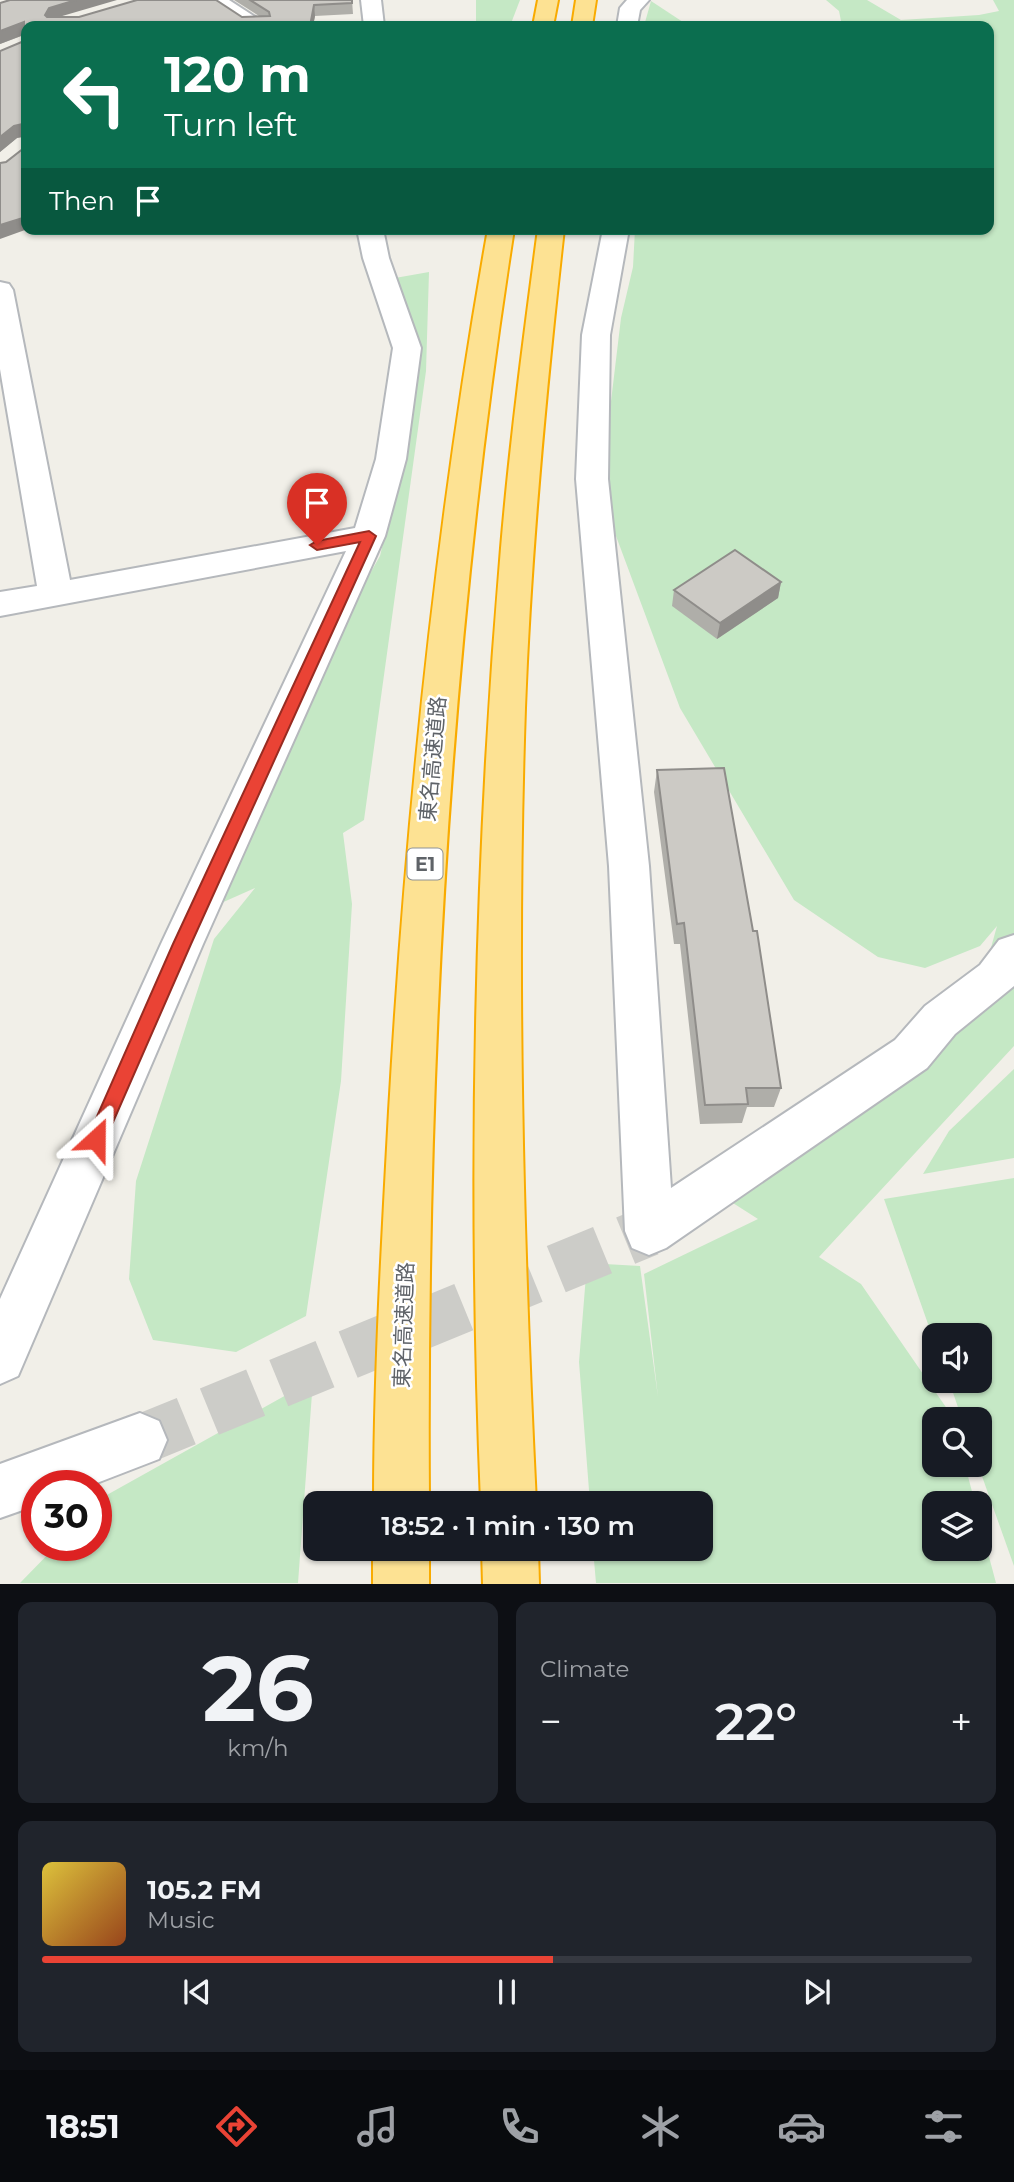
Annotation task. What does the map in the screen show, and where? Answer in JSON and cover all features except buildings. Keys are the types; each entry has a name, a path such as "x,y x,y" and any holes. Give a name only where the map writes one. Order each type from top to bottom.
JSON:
{"highway":[{"path":"544,21 548,0"},
{"path":"583,21 586,0"},
{"name":"東名高速道路","path":"401,1491 401,1390 420,915 449,574 480,347 500,235"},
{"path":"507,1491 503,1385 498,928 514,575 534,350 550,235"},
{"path":"401,1561 401,1584"},
{"path":"510,1561 511,1584"}],"street":[{"path":"214,0 250,21"},
{"path":"371,0 372,21"},
{"path":"627,21 630,8 639,0"},
{"path":"0,1358 182,944 369,536 390,459 407,348 376,258 371,235"},
{"path":"615,235 596,335 592,479 629,866 649,1231 911,1054 940,1020 995,978 1014,953"},
{"path":"0,290 55,592"},
{"path":"0,604 369,536"},
{"path":"0,1491 140,1440"}],"green space":[{"path":"476,0 520,0 512,21 476,21"},
{"path":"826,0 867,0 901,20 979,15 999,11 993,0 1014,0 1014,1046 819,1257 861,1284 922,1372 922,1393 936,1393 946,1407 922,1407 922,1477 968,1477 972,1491 922,1491 922,1561 990,1561 996,1583 596,1583 594,1561 713,1561 713,1491 589,1491 579,1362 587,1263 640,1266 658,1397 644,1274 758,1219 722,1196 987,962 997,926 980,946 925,968 878,957 794,900 680,708 600,493 621,318 633,267 635,235 994,235 994,21 841,21 839,11"},
{"path":"651,1 681,21 645,21"},
{"path":"429,272 426,371 364,820 343,833 352,904 341,1081 306,1316 236,1352 153,1340 129,1279 136,1181 214,939 255,888 219,904 325,652 380,556 409,433 395,278"},
{"path":"1014,1069 1014,1158 923,1174 949,1131"},
{"path":"1014,1178 1014,1566 992,1504 992,1491 987,1491 982,1477 992,1477 992,1407 958,1407 953,1393 992,1393 992,1323 928,1323 884,1199"},
{"path":"313,1380 298,1583 20,1583 41,1561 112,1561 112,1492"}],"tunnel":[{"path":"140,1440 649,1231"}],"route":[{"path":"96,1139 369,536 317,545"}]}
